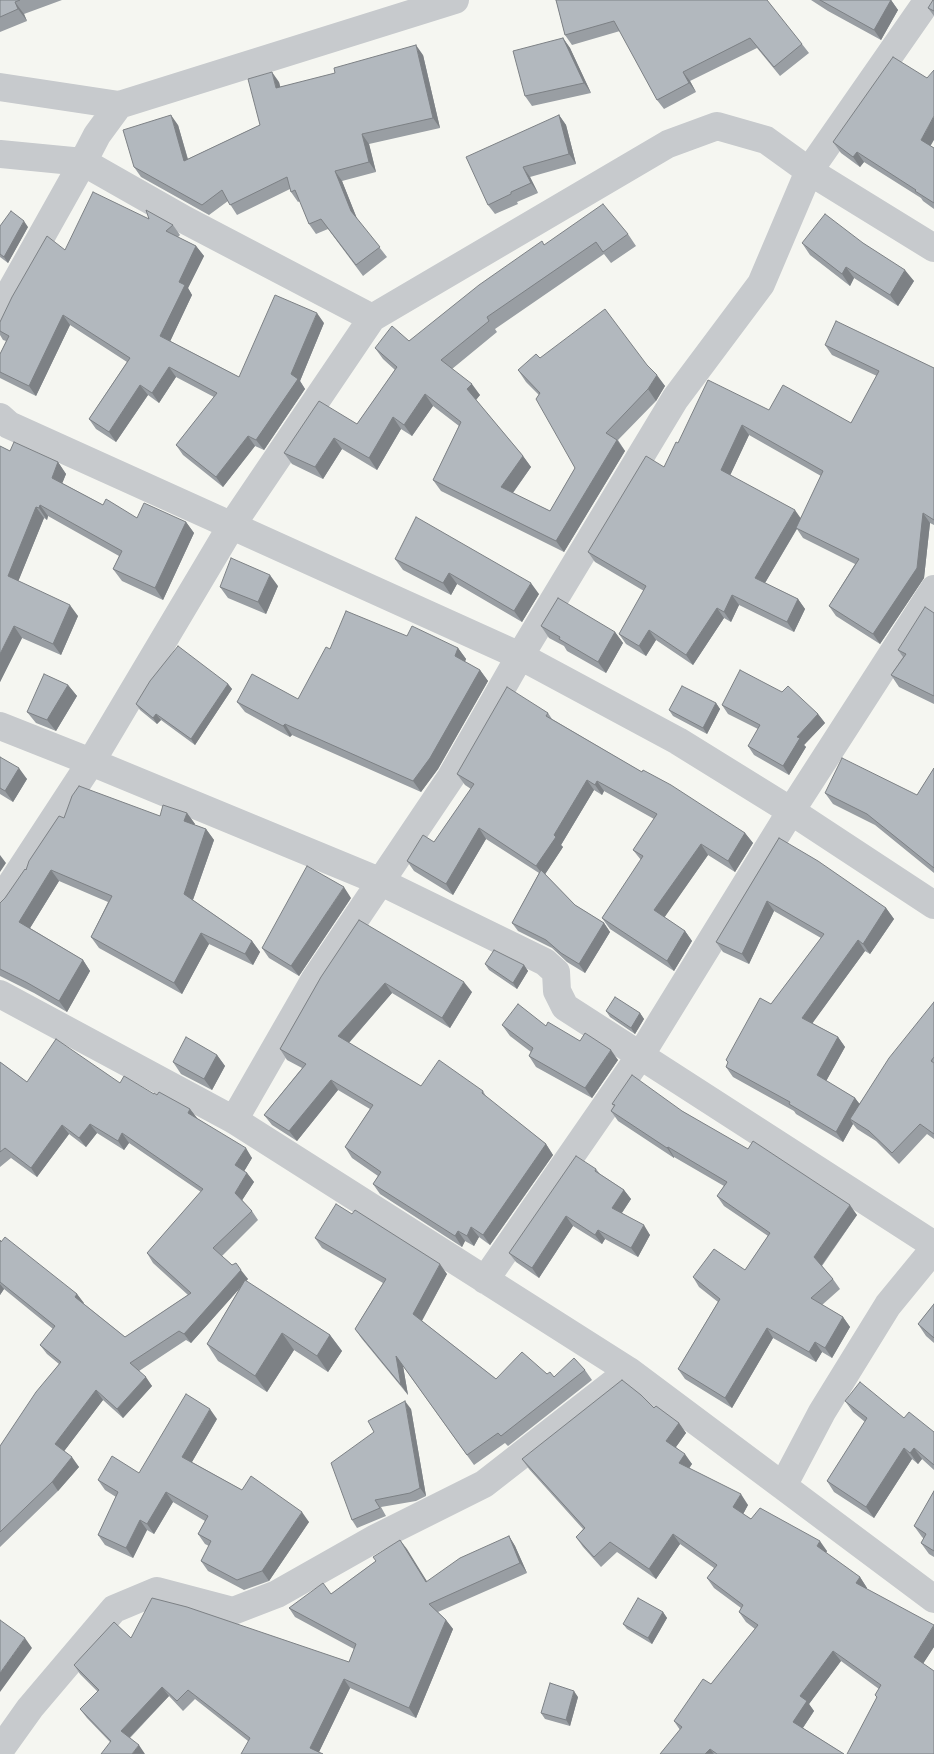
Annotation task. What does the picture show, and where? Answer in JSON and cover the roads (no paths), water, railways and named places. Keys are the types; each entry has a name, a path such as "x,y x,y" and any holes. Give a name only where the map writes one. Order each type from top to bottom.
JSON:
{"street":[{"path":"0,87 118,105 455,0"},
{"path":"234,1120 316,979 451,777 520,656 675,399 761,284 809,171 928,0"},
{"path":"0,310 97,135 118,105"},
{"path":"0,901 91,762 232,526 372,318 668,144 717,126 766,140 809,171 934,248"},
{"path":"0,154 83,162 185,220 372,318"},
{"path":"0,417 9,425 520,656 678,741 934,905"},
{"path":"485,1280 640,1056 791,812 934,588"},
{"path":"0,726 380,882 546,962 556,972 557,991 565,1006 934,1245"},
{"path":"0,994 234,1120 629,1371 934,1600"},
{"path":"783,1486 822,1412 888,1305 934,1249"},
{"path":"0,1750 30,1708 114,1609 157,1590 233,1611 278,1594 376,1538 484,1484 629,1371"}]}
